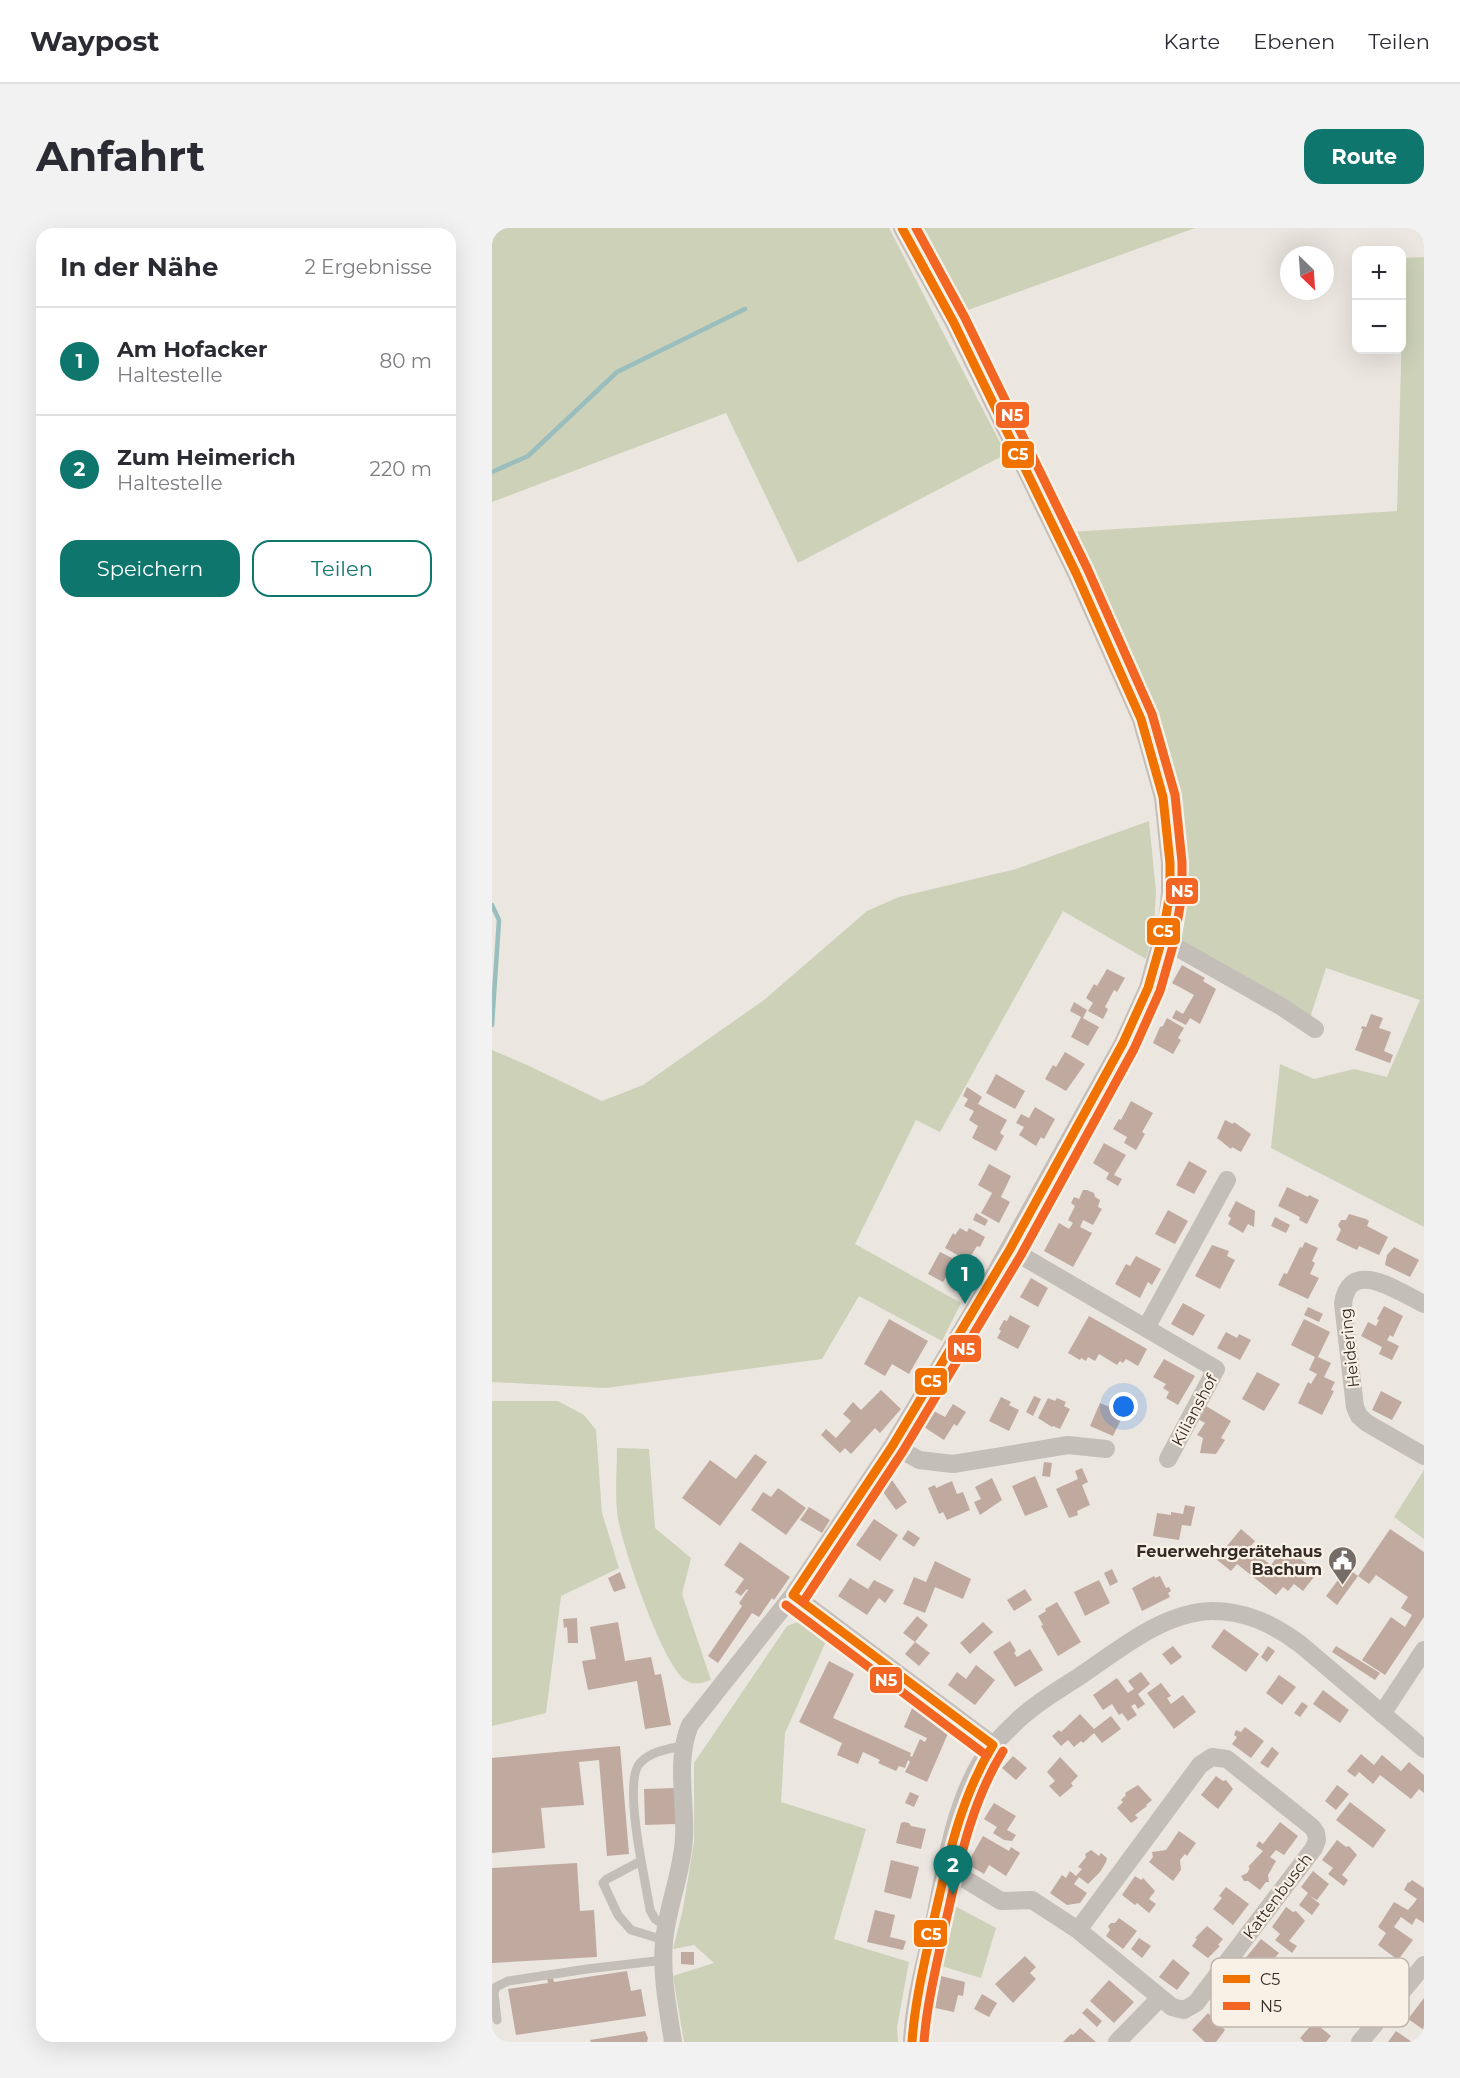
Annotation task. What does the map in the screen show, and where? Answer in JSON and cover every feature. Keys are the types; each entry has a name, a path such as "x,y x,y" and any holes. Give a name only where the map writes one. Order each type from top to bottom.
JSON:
{"street":[{"path":"674,2042 666,1997 664,1960 666,1934 679,1877 684,1838 682,1746 690,1725 752,1650 793,1595 893,1445 1010,1249 1123,1043 1148,988 1162,939 1170,893 1170,863 1162,797 1141,719 1071,562 954,323 902,228"},
{"path":"1162,939 1282,1007 1315,1029"},
{"path":"1146,1328 1227,1180"},
{"name":"Kilianshof","path":"1010,1249 1216,1369 1168,1459"},
{"name":"Heidering","path":"1424,1304 1377,1281 1365,1279 1355,1280 1349,1286 1344,1304 1355,1407 1359,1416 1424,1456"},
{"path":"893,1445 920,1460 953,1464 1068,1445 1106,1449"},
{"path":"793,1595 993,1745"},
{"path":"912,2042 917,1992 945,1867 964,1799 977,1769 993,1745 1014,1723 1127,1644 1165,1623 1191,1614 1211,1611 1247,1615 1281,1630 1424,1749"},
{"path":"1382,1714 1424,1650"},
{"name":"Kattenbusch","path":"1078,1930 1200,1765 1212,1757 1227,1759 1312,1827 1317,1840 1314,1848 1230,1958"},
{"name":"Kattenbusch","path":"945,1867 1001,1901 1032,1900 1078,1930 1160,1998 1178,2010 1184,2010 1196,2003 1211,1983"},
{"path":"1409,1983 1424,1965"},
{"path":"1117,2042 1160,1998"},
{"path":"1360,2042 1372,2027"}],"lane":[{"path":"666,1934 650,1910 641,1861 633,1792 635,1769 641,1762 658,1751 682,1746"},
{"path":"641,1861 603,1883 618,1915 632,1930 666,1934"},
{"path":"497,2020 494,1993 496,1987 508,1981 664,1960"}],"green space":[{"path":"492,228 889,228 1006,454 798,563 726,413 492,502"},
{"path":"913,228 1195,228 957,314"},
{"path":"1424,257 1424,1227 1271,1148 1280,1064 1314,1079 1354,1069 1387,1077 1420,1000 1326,968 1310,1018 1173,939 1179,865 1174,811 1149,719 1071,532 1397,511 1401,354 1406,354 1406,258"},
{"path":"1149,821 1156,891 1154,927 1146,959 1063,911 940,1132 916,1120 855,1244 961,1303 942,1341 859,1296 822,1359 606,1388 492,1382 492,1050 602,1101 643,1085 764,1000 867,911 899,897 1016,869"},
{"path":"492,1401 558,1401 584,1415 596,1430 602,1513 619,1568 561,1596 546,1713 492,1726"},
{"path":"617,1448 649,1449 655,1528 691,1558 682,1594 711,1680 695,1683 685,1680 665,1651 654,1627 634,1574 620,1527 616,1504"},
{"path":"1424,1470 1424,1539 1394,1517"},
{"path":"801,1621 827,1639 785,1733 781,1802 866,1829 834,1939 909,1962 897,2027 898,2042 684,2042 673,1976 714,1963 694,1945 673,1949 683,1909 694,1842 694,1763 787,1626"},
{"path":"953,1905 996,1928 981,1978 938,1965"}],"building":[{"path":"1182,965 1205,978 1203,981 1216,989 1200,1024 1190,1018 1186,1025 1172,1018 1176,1010 1183,1014 1194,995 1172,983"},
{"path":"1107,969 1125,978 1117,992 1114,990 1105,1007 1108,1009 1103,1019 1088,1011 1093,1003 1086,998 1094,984 1097,986"},
{"path":"1074,1002 1087,1010 1083,1018 1070,1011"},
{"path":"1371,1014 1383,1018 1379,1028 1391,1032 1384,1051 1393,1055 1390,1063 1355,1050 1362,1026 1366,1027"},
{"path":"1081,1017 1099,1027 1088,1046 1071,1037"},
{"path":"1167,1018 1184,1028 1178,1038 1181,1040 1173,1054 1153,1043"},
{"path":"1065,1052 1085,1064 1066,1091 1045,1079 1053,1065 1056,1067"},
{"path":"996,1074 1025,1091 1015,1109 986,1093"},
{"path":"967,1087 982,1097 978,1104 1007,1120 1000,1133 1004,1136 996,1151 972,1138 978,1126 969,1120 974,1111 964,1106 968,1099 963,1096"},
{"path":"1131,1101 1153,1113 1142,1132 1145,1134 1136,1150 1124,1143 1127,1137 1113,1129 1119,1119 1121,1120"},
{"path":"1035,1107 1055,1119 1044,1139 1041,1137 1036,1146 1019,1135 1024,1127 1016,1123 1021,1114 1029,1118"},
{"path":"1225,1120 1233,1124 1234,1122 1251,1134 1241,1152 1232,1147 1231,1149 1217,1138"},
{"path":"1104,1143 1126,1155 1114,1175 1122,1179 1118,1186 1106,1179 1109,1173 1093,1163"},
{"path":"1189,1161 1207,1171 1194,1194 1176,1185"},
{"path":"989,1164 1011,1176 1001,1197 1010,1202 999,1223 981,1213 992,1193 978,1185"},
{"path":"1287,1187 1319,1200 1307,1224 1299,1220 1300,1217 1278,1206"},
{"path":"1083,1190 1094,1193 1095,1197 1100,1200 1098,1207 1102,1209 1093,1225 1083,1220 1080,1227 1092,1233 1073,1267 1044,1251 1059,1223 1069,1229 1073,1223 1068,1220 1075,1206 1071,1203 1074,1197 1079,1199"},
{"path":"1236,1201 1255,1211 1254,1227 1248,1224 1243,1233 1228,1224 1231,1218 1228,1216"},
{"path":"1168,1210 1188,1221 1175,1244 1155,1234"},
{"path":"976,1213 988,1220 985,1226 973,1220"},
{"path":"1349,1214 1366,1219 1369,1221 1367,1226 1388,1237 1379,1255 1359,1246 1357,1250 1336,1240 1341,1230 1338,1225 1341,1220 1346,1220"},
{"path":"1275,1217 1290,1225 1286,1233 1271,1226"},
{"path":"960,1228 967,1232 969,1228 985,1237 980,1247 977,1246 969,1259 970,1262 945,1248 953,1233 955,1235"},
{"path":"1305,1242 1318,1248 1312,1261 1315,1263 1310,1274 1319,1278 1308,1299 1278,1285"},
{"path":"1212,1245 1229,1251 1227,1256 1235,1260 1220,1289 1195,1276"},
{"path":"1394,1247 1419,1260 1410,1277 1385,1265 1387,1255"},
{"path":"940,1252 956,1260 943,1282 928,1274"},
{"path":"1136,1256 1161,1269 1152,1285 1148,1282 1140,1298 1115,1284 1126,1264 1130,1266"},
{"path":"1031,1278 1048,1288 1038,1307 1020,1297"},
{"path":"1183,1303 1205,1315 1193,1336 1171,1324"},
{"path":"1384,1306 1403,1316 1393,1337 1390,1335 1387,1340 1399,1346 1392,1360 1379,1354 1382,1347 1361,1336 1368,1322 1376,1326"},
{"path":"1308,1307 1323,1314 1319,1322 1304,1315"},
{"path":"1010,1315 1030,1326 1018,1349 997,1338 1004,1320 1007,1321"},
{"path":"1089,1316 1147,1349 1138,1366 1126,1359 1117,1365 1099,1354 1095,1361 1088,1357 1086,1361 1081,1358 1080,1360 1068,1353"},
{"path":"889,1319 928,1341 909,1374 892,1364 885,1376 864,1364"},
{"path":"1304,1319 1330,1332 1318,1357 1331,1363 1324,1377 1335,1382 1331,1390 1334,1391 1322,1415 1298,1403 1308,1382 1311,1384 1317,1374 1309,1370 1315,1357 1291,1345"},
{"path":"1226,1332 1237,1338 1239,1334 1251,1340 1240,1360 1217,1348"},
{"path":"1164,1359 1195,1376 1178,1405 1166,1398 1169,1392 1163,1388 1166,1384 1153,1377"},
{"path":"1257,1372 1280,1384 1264,1411 1242,1399"},
{"path":"881,1390 901,1409 880,1433 875,1428 851,1454 845,1448 840,1453 821,1435 826,1429 836,1438 851,1421 843,1414 853,1402 861,1410"},
{"path":"1381,1391 1402,1402 1392,1420 1372,1410"},
{"path":"1034,1396 1041,1399 1033,1416 1026,1412"},
{"path":"1001,1397 1011,1402 1009,1405 1019,1410 1009,1431 989,1421"},
{"path":"1048,1398 1055,1401 1057,1398 1066,1402 1064,1406 1070,1409 1060,1429 1038,1418"},
{"path":"1100,1403 1124,1413 1113,1436 1090,1426"},
{"path":"953,1404 966,1412 957,1426 954,1424 944,1440 924,1427 934,1411 945,1417"},
{"path":"1206,1406 1231,1421 1221,1438 1225,1440 1216,1454 1200,1453 1203,1438 1197,1435 1205,1423 1198,1419"},
{"path":"755,1454 767,1462 720,1526 682,1498 710,1460 736,1479"},
{"path":"1044,1462 1052,1463 1050,1477 1042,1476"},
{"path":"1082,1468 1088,1482 1082,1485 1090,1505 1077,1511 1078,1515 1069,1518 1056,1489 1078,1479 1075,1471"},
{"path":"1035,1476 1048,1507 1025,1516 1012,1486"},
{"path":"992,1478 1002,1500 980,1515 974,1502 981,1499 975,1487"},
{"path":"892,1480 907,1502 896,1510 881,1489"},
{"path":"952,1481 957,1494 963,1492 970,1510 947,1520 943,1512 939,1514 928,1488 935,1485 936,1488"},
{"path":"778,1488 806,1508 786,1535 751,1510 763,1492 771,1497"},
{"path":"1185,1505 1195,1507 1191,1526 1182,1525 1179,1540 1153,1536 1157,1513 1183,1514"},
{"path":"809,1507 830,1520 822,1533 800,1520"},
{"path":"874,1519 898,1535 880,1561 856,1545"},
{"path":"1241,1529 1255,1541 1249,1548 1271,1565 1285,1546 1291,1551 1293,1547 1305,1556 1302,1560 1318,1572 1303,1591 1294,1584 1288,1591 1283,1587 1276,1595 1237,1564 1231,1571 1216,1559"},
{"path":"1390,1529 1424,1552 1424,1617 1385,1675 1362,1660 1391,1617 1405,1627 1412,1615 1401,1608 1408,1597 1376,1575 1369,1584 1358,1576"},
{"path":"908,1530 920,1538 914,1547 902,1539"},
{"path":"740,1542 790,1577 759,1617 752,1613 718,1663 708,1656 742,1606 739,1603 748,1590 741,1596 735,1592 744,1579 724,1565"},
{"path":"935,1561 971,1579 963,1599 935,1587 925,1613 903,1604 914,1577 926,1582"},
{"path":"1347,1568 1358,1576 1337,1605 1326,1596"},
{"path":"1112,1569 1118,1582 1110,1586 1104,1573"},
{"path":"620,1572 626,1588 614,1592 608,1578"},
{"path":"1154,1576 1155,1578 1160,1576 1166,1588 1169,1587 1170,1597 1142,1611 1132,1588"},
{"path":"850,1578 868,1589 874,1580 894,1590 885,1603 879,1598 867,1615 838,1596"},
{"path":"1099,1580 1110,1603 1085,1616 1074,1592"},
{"path":"1025,1589 1032,1600 1014,1611 1007,1600"},
{"path":"1057,1602 1081,1642 1058,1656 1038,1616"},
{"path":"917,1616 928,1625 915,1642 903,1633"},
{"path":"577,1618 578,1643 568,1643 567,1627 564,1628 563,1619"},
{"path":"618,1622 625,1661 651,1657 655,1675 661,1674 671,1725 645,1729 637,1681 588,1690 582,1661 596,1659 590,1627"},
{"path":"983,1622 993,1632 970,1654 960,1643"},
{"path":"1224,1629 1259,1654 1246,1672 1211,1647"},
{"path":"1010,1641 1017,1657 1030,1649 1043,1670 1015,1687 993,1652"},
{"path":"915,1642 930,1653 919,1666 905,1654"},
{"path":"1173,1646 1182,1657 1171,1665 1162,1654"},
{"path":"1268,1646 1275,1651 1267,1662 1261,1657"},
{"path":"1336,1646 1380,1673 1375,1680 1332,1652"},
{"path":"829,1661 854,1674 833,1718 911,1753 912,1757 920,1739 925,1742 927,1738 904,1727 914,1704 953,1722 927,1782 905,1772 910,1762 908,1760 905,1768 899,1766 896,1771 878,1763 880,1760 863,1752 858,1764 837,1755 842,1743 799,1722"},
{"path":"976,1665 995,1680 975,1705 948,1685 957,1672 966,1679"},
{"path":"1141,1672 1150,1684 1138,1694 1145,1704 1138,1709 1135,1704 1131,1706 1137,1715 1128,1721 1122,1713 1119,1715 1112,1704 1103,1710 1093,1695 1117,1678 1128,1693 1134,1689 1128,1681"},
{"path":"1279,1675 1296,1687 1282,1705 1266,1693"},
{"path":"1161,1683 1171,1696 1167,1698 1171,1704 1183,1695 1196,1712 1174,1729 1147,1693"},
{"path":"1323,1690 1349,1710 1340,1723 1313,1704"},
{"path":"1302,1702 1308,1706 1300,1717 1294,1713"},
{"path":"1080,1714 1094,1729 1111,1716 1121,1729 1102,1743 1094,1733 1083,1743 1081,1741 1074,1747 1068,1740 1061,1746 1052,1736 1059,1730 1061,1732"},
{"path":"1245,1727 1264,1741 1251,1758 1232,1744 1237,1737 1234,1735 1236,1730 1241,1732"},
{"path":"620,1746 629,1854 607,1856 599,1760 579,1762 584,1805 541,1808 545,1848 492,1853 492,1758"},
{"path":"1272,1747 1279,1753 1268,1768 1260,1763"},
{"path":"1361,1754 1374,1765 1382,1755 1401,1771 1409,1762 1424,1775 1424,1793 1419,1789 1411,1799 1380,1775 1373,1784 1359,1772 1355,1777 1347,1771"},
{"path":"1013,1756 1027,1768 1016,1780 1002,1768"},
{"path":"1060,1757 1078,1776 1071,1783 1073,1786 1060,1797 1049,1786 1055,1781 1047,1772"},
{"path":"1216,1776 1223,1781 1226,1780 1233,1789 1218,1809 1201,1795"},
{"path":"1138,1785 1152,1800 1135,1815 1138,1818 1131,1823 1117,1808 1123,1802 1121,1800 1126,1795 1125,1793"},
{"path":"1337,1785 1349,1794 1336,1810 1325,1801"},
{"path":"676,1788 677,1824 645,1825 644,1789"},
{"path":"910,1792 919,1796 914,1807 905,1803"},
{"path":"1350,1802 1386,1830 1373,1848 1336,1820"},
{"path":"994,1803 1016,1816 1007,1830 1016,1835 1012,1841 1004,1840 993,1833 997,1827 984,1819"},
{"path":"1280,1822 1298,1836 1284,1855 1276,1850 1270,1857 1276,1861 1268,1875 1269,1882 1266,1882 1260,1890 1248,1881 1244,1881 1241,1876 1247,1873 1250,1868 1248,1867 1263,1851 1256,1846 1259,1841 1263,1844"},
{"path":"901,1823 926,1829 921,1849 896,1843"},
{"path":"1179,1831 1196,1843 1187,1856 1185,1854 1180,1860 1181,1870 1173,1881 1149,1862 1153,1857 1152,1852 1166,1850"},
{"path":"983,1836 1009,1851 1011,1847 1020,1853 1006,1876 989,1865 984,1874 967,1864"},
{"path":"1337,1840 1346,1847 1349,1846 1357,1855 1342,1875 1348,1880 1344,1886 1328,1874 1333,1868 1322,1860"},
{"path":"1091,1850 1099,1856 1101,1853 1107,1858 1106,1862 1088,1884 1079,1877 1074,1884 1087,1893 1080,1903 1067,1905 1050,1893 1062,1875 1066,1878 1070,1871 1076,1876 1082,1869 1078,1867 1086,1857 1085,1854"},
{"path":"891,1860 919,1867 911,1899 884,1892"},
{"path":"577,1863 580,1911 594,1910 597,1957 492,1963 492,1868"},
{"path":"1313,1871 1329,1884 1317,1900 1310,1896 1320,1904 1312,1915 1299,1905 1308,1893 1301,1887"},
{"path":"1135,1876 1141,1880 1143,1878 1155,1891 1149,1899 1156,1904 1149,1913 1122,1895"},
{"path":"1412,1880 1424,1888 1424,1923 1416,1918 1412,1925 1401,1917 1394,1927 1413,1940 1400,1958 1395,1958 1378,1945 1386,1933 1378,1927 1394,1902 1408,1910 1417,1899 1404,1890"},
{"path":"1226,1887 1249,1904 1233,1925 1213,1909 1222,1898 1219,1896"},
{"path":"1286,1907 1293,1912 1296,1911 1305,1921 1289,1941 1297,1946 1292,1953 1275,1940 1280,1934 1272,1927"},
{"path":"875,1910 895,1915 890,1937 906,1941 903,1950 867,1942"},
{"path":"1119,1918 1137,1931 1123,1949 1106,1936 1110,1930 1108,1926"},
{"path":"1207,1926 1223,1939 1218,1945 1220,1946 1208,1958 1192,1946 1197,1939 1195,1938"},
{"path":"1139,1938 1151,1946 1142,1958 1131,1949"},
{"path":"1261,1939 1279,1953 1275,1958 1246,1958"},
{"path":"681,1952 694,1952 694,1965 681,1964"},
{"path":"1025,1956 1036,1967 1030,1973 1036,1979 1013,2003 995,1984"},
{"path":"1173,1959 1190,1973 1177,1990 1159,1977"},
{"path":"627,1971 631,1991 641,1989 646,2016 516,2035 508,1989 548,1983 547,1978 553,1978 554,1982"},
{"path":"941,1976 965,1982 963,1996 958,1995 954,2012 935,2008"},
{"path":"1109,1980 1134,2002 1114,2023 1090,2001"},
{"path":"982,1994 997,2003 989,2017 974,2009"},
{"path":"1424,1998 1424,2030 1409,2018"},
{"path":"1087,2008 1102,2021 1097,2027 1082,2013"},
{"path":"1208,2013 1211,2016 1211,2027 1222,2027 1225,2030 1216,2042 1205,2042 1192,2030"},
{"path":"1310,2027 1320,2027 1331,2036 1326,2042 1304,2042 1300,2038"},
{"path":"1080,2028 1096,2042 1063,2042 1071,2034 1073,2035"},
{"path":"645,2031 647,2042 591,2042 590,2040"},
{"path":"1396,2031 1412,2042 1388,2042"}],"waterway":[{"path":"492,472 528,456 617,372 745,309"},
{"path":"492,905 499,920 492,1025"}],"transit line":[{"name":"C5","path":"793,1595 893,1445 1010,1249 1123,1043 1148,988 1162,939 1170,893 1170,863 1163,797 1141,719 1076,573 954,323 902,228"},
{"name":"N5","path":"803,1602 903,1451 1021,1255 1134,1049 1160,991 1174,942 1182,894 1182,862 1175,795 1152,714 1087,568 965,318 916,228"},
{"name":"C5","path":"793,1595 993,1745"},
{"name":"N5","path":"786,1605 986,1755"},
{"name":"C5","path":"912,2042 921,1980 950,1851 972,1786 993,1745"},
{"name":"N5","path":"924,2042 927,2012 961,1857 982,1792 1003,1751"}],"place":[{"name":"Am Hofacker","path":"965,1304"},
{"name":"Feuerwehrgerätehaus Bachum","path":"1343,1586"},
{"name":"Zum Heimerich","path":"953,1895"}]}
